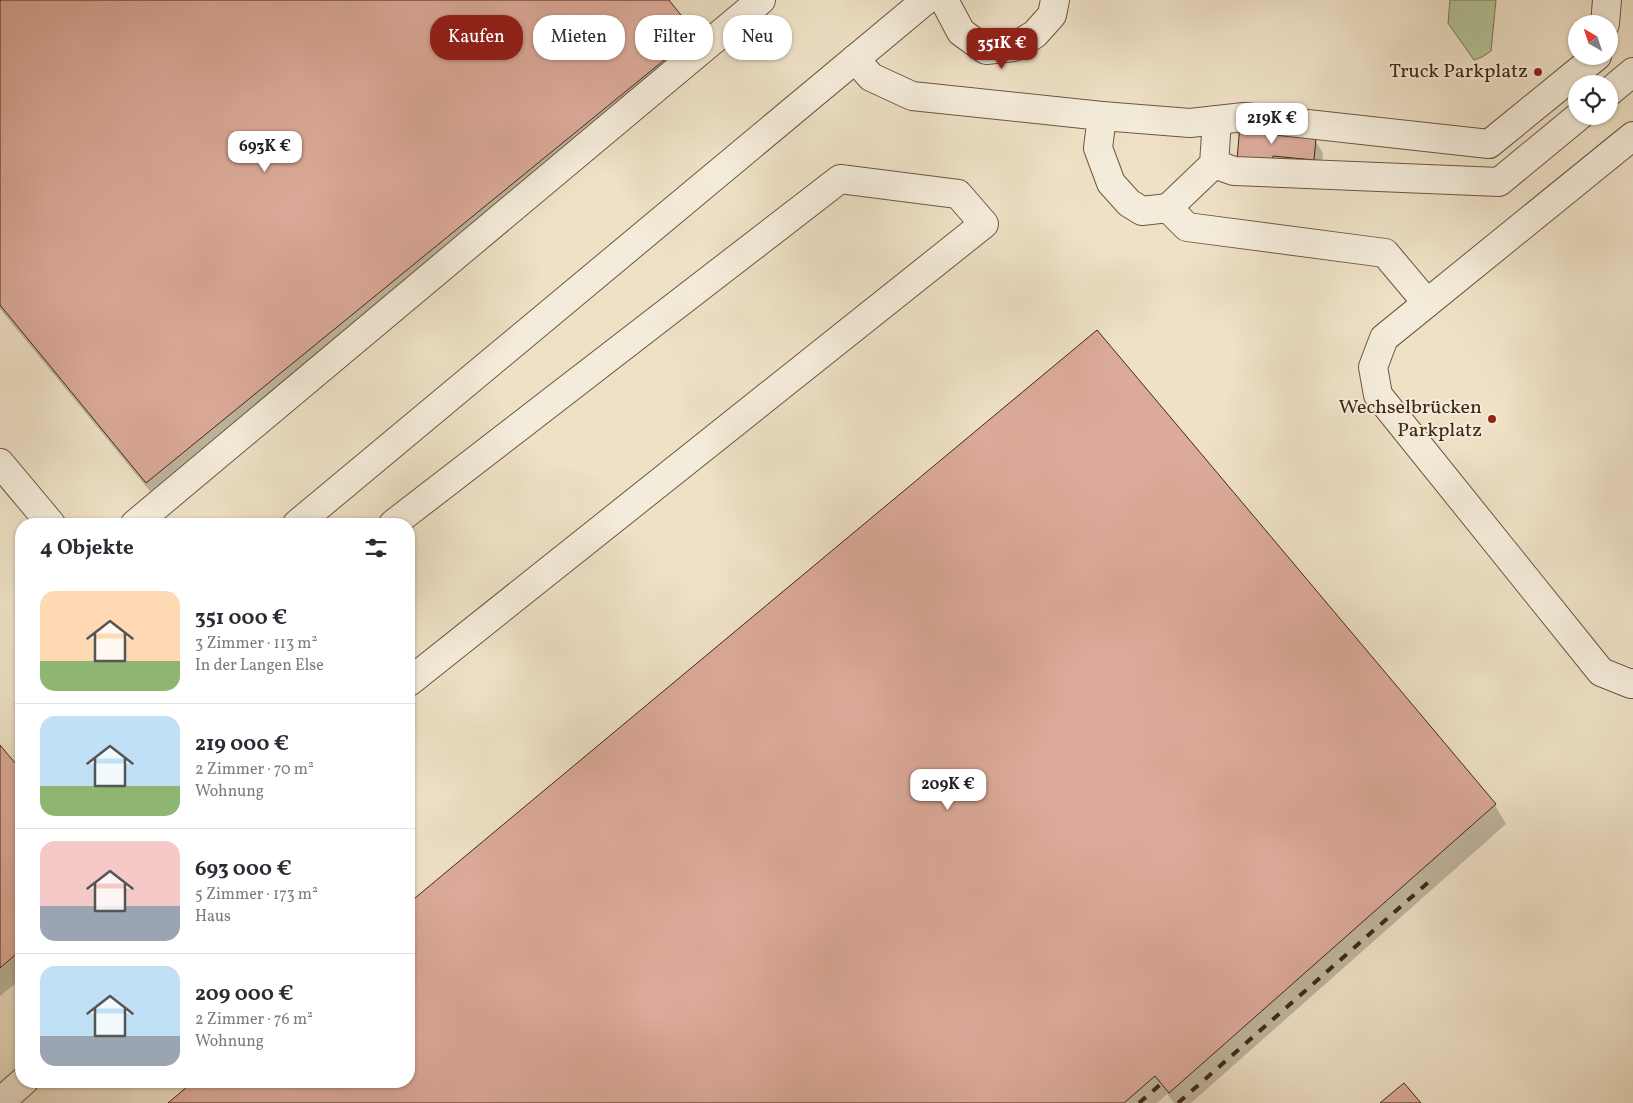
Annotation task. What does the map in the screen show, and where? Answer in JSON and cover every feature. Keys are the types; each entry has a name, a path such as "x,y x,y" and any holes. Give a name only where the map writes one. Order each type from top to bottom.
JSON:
{"street":[{"path":"142,518 761,0"},
{"path":"944,0 962,32 986,50 1014,48 1035,34 1052,15 1055,0"},
{"path":"1606,15 1607,0"},
{"path":"303,518 919,5"},
{"path":"855,59 871,77 912,96 1102,116 1190,123 1244,117 1489,144 1586,65"},
{"path":"1618,84 1633,72"},
{"path":"1102,116 1098,148 1110,183 1129,203 1142,211 1168,208 1214,164 1217,120"},
{"path":"1214,164 1234,171 1499,182 1568,125"},
{"path":"1633,136 1384,338 1372,367 1378,395 1601,672 1630,684 1633,683"},
{"path":"401,518 840,179 958,194 984,224 415,677"},
{"path":"1168,208 1187,227 1384,253 1427,303"},
{"path":"0,462 46,518"},
{"path":"0,1102 16,1088"}],"green space":[{"path":"1450,0 1496,0 1491,51 1474,60 1448,23"}],"building":[{"path":"0,0 669,0 681,15 635,15 635,60 664,60 146,483 0,305"},
{"path":"1240,124 1277,127 1276,135 1316,138 1314,160 1273,156 1272,163 1237,160"},
{"path":"1097,330 1496,804 1169,1093 1155,1076 1124,1103 168,1103 186,1088 415,1088 415,898"},
{"path":"0,745 15,763 15,955 0,968"},
{"path":"1404,1083 1421,1103 1380,1103"}],"railway":[{"path":"1178,1103 1432,879"},
{"path":"1139,1103 1161,1084"}],"place":[{"name":"Truck Parkplatz","path":"1538,72"},
{"name":"Wechselbrücken Parkplatz","path":"1492,419"}]}
